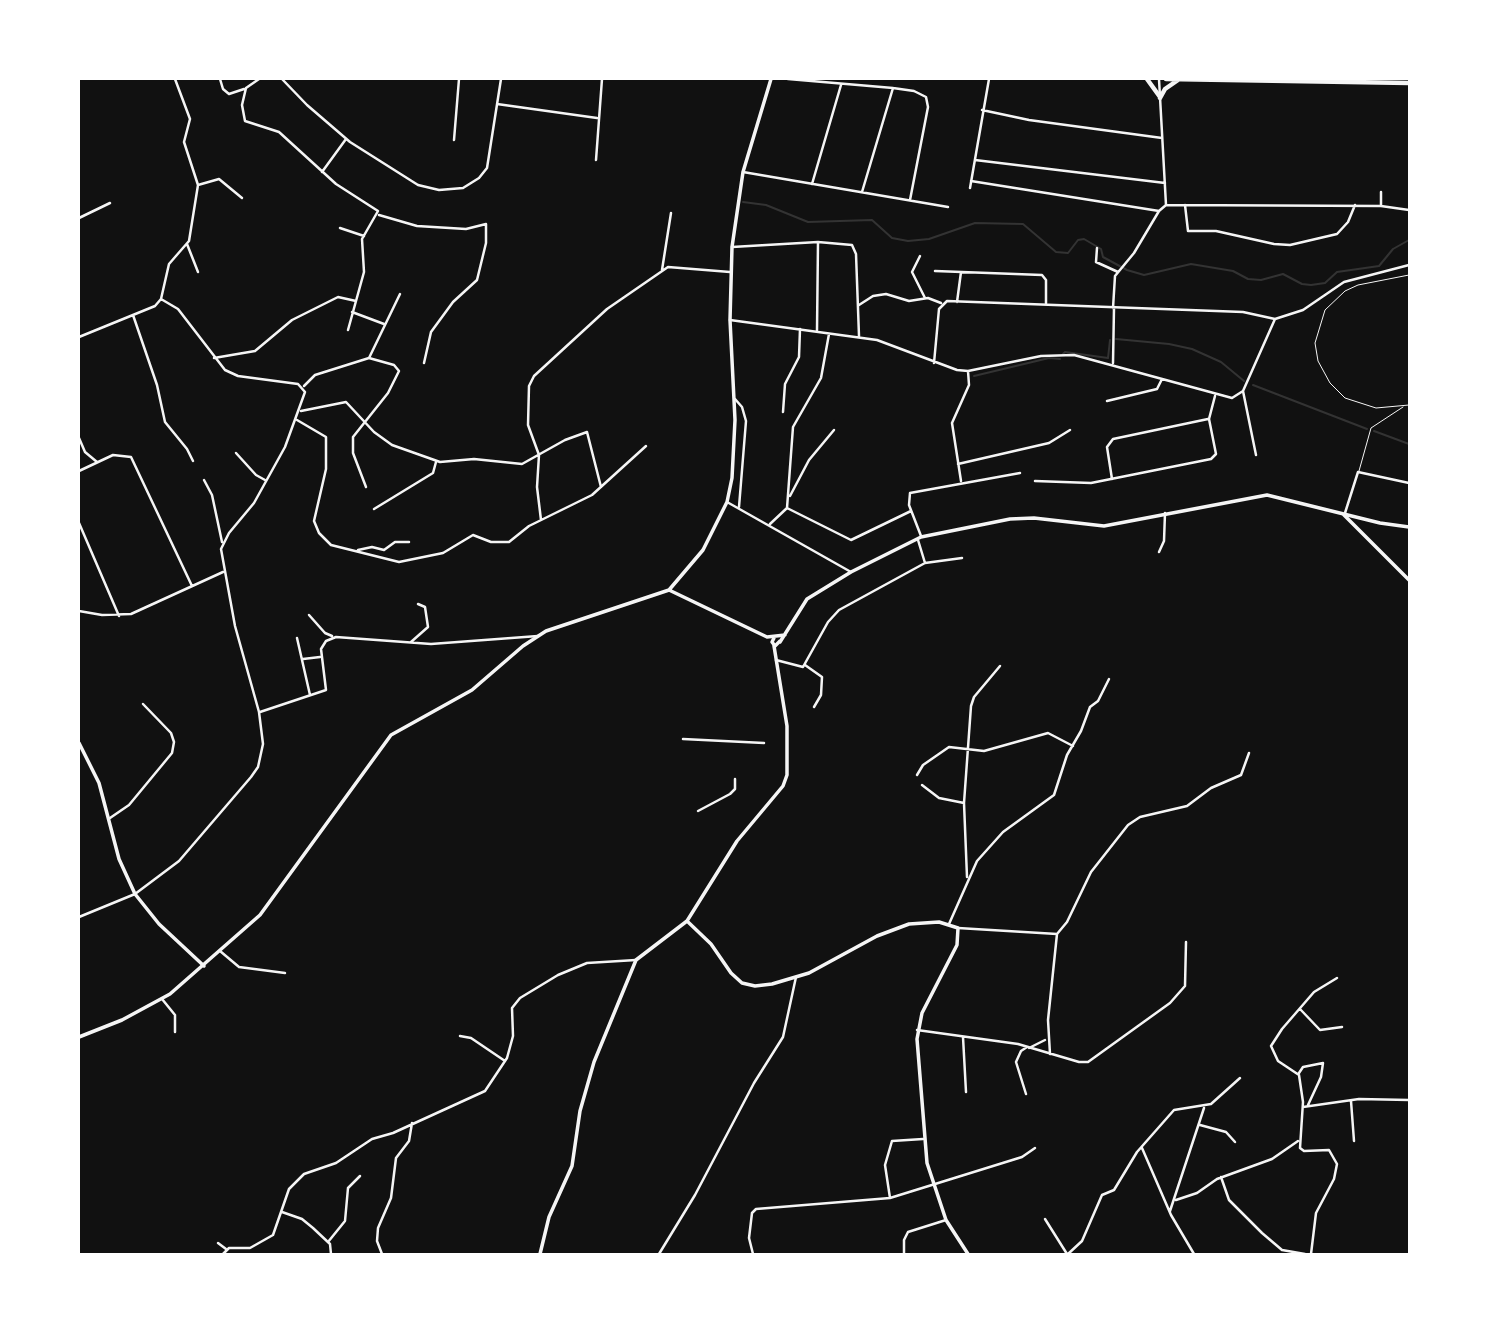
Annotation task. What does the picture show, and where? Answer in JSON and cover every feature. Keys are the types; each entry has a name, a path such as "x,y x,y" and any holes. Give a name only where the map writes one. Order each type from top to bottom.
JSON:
{"main road":[{"path":"79,1037 122,1020 162,999 204,966 260,915 391,735 472,690 538,636 669,590 703,550 727,502 733,465 735,399 730,320 732,247 743,172 771,79"},
{"path":"1147,79 1160,97 1165,89 1179,79"},
{"path":"1166,79 1409,83"},
{"path":"776,642 785,635 810,595 851,572 919,538 1023,518 1089,526 1267,495 1409,527"},
{"path":"1343,513 1409,580"},
{"path":"669,590 776,642"},
{"path":"540,1254 549,1217 572,1166 580,1111 594,1062 636,960 687,921 725,859 776,796 787,775 787,726 776,660 776,642"},
{"path":"79,743 99,783 119,859 135,894 159,924 204,966"},
{"path":"687,921 711,944 731,973 742,983 772,984 796,977 894,928 927,922 958,928 957,945 917,1030 923,1139 946,1220 968,1254"}],"street":[{"path":"79,337 155,306 161,299 169,264 187,244 198,185 184,142 190,119 175,79"},
{"path":"220,79 223,89 229,94 246,88 259,79"},
{"path":"282,79 307,106 346,139 425,189 457,190 480,178 487,168 501,79"},
{"path":"454,140 458,79"},
{"path":"596,160 597,118 602,79"},
{"path":"788,79 914,91 928,101 910,200"},
{"path":"970,188 989,79"},
{"path":"1159,79 1166,205"},
{"path":"812,184 841,85"},
{"path":"246,88 242,105 245,121 279,132 322,172 375,207 378,215"},
{"path":"862,192 892,88"},
{"path":"497,104 597,118"},
{"path":"982,110 1029,120 1162,138"},
{"path":"322,172 346,139"},
{"path":"975,160 1165,183"},
{"path":"743,172 947,207"},
{"path":"198,185 219,180 242,198"},
{"path":"971,181 1159,211"},
{"path":"1381,192 1381,206"},
{"path":"79,218 110,203"},
{"path":"1112,363 1113,285 1119,271 1125,266 1159,211 1166,205 1355,205 1409,210"},
{"path":"1185,205 1188,231 1216,232 1290,245 1337,233 1348,222 1355,205"},
{"path":"663,270 671,213"},
{"path":"348,330 364,272 362,243 378,215"},
{"path":"378,215 417,226 467,229 482,222 485,224 486,243 477,280 453,302 435,326 424,363"},
{"path":"340,228 364,236"},
{"path":"817,331 818,242"},
{"path":"732,247 818,242 849,243 855,247 859,337"},
{"path":"187,244 198,272"},
{"path":"1097,247 1096,262 1119,271"},
{"path":"920,256 912,272 925,298"},
{"path":"541,521 537,487 539,455 528,432 527,396 531,380 607,309 663,270 677,265 730,272"},
{"path":"859,305 880,294 909,301 925,298 942,304 1046,303 1242,312 1275,319 1303,310 1345,282 1409,265"},
{"path":"935,271 1042,275 1046,280 1046,303"},
{"path":"957,302 961,272"},
{"path":"369,358 400,294"},
{"path":"214,358 255,351 292,320 338,297 356,301"},
{"path":"161,299 178,309 225,370 238,376 303,387"},
{"path":"934,363 942,304"},
{"path":"352,312 384,324"},
{"path":"133,314 158,385 165,422 187,449 193,461"},
{"path":"730,320 877,340 934,363 968,371 1061,355 1112,363 1215,396 1232,398 1243,391 1275,319"},
{"path":"783,412 785,384 799,357 800,329"},
{"path":"770,524 787,508 793,427 821,378 829,334"},
{"path":"303,387 312,377 369,358 394,365 399,371 388,393 354,433 352,447 366,487"},
{"path":"961,481 952,423 969,386 968,371"},
{"path":"1107,401 1157,389 1163,378"},
{"path":"222,542 251,509 301,411 305,395 303,387"},
{"path":"1243,391 1256,455"},
{"path":"1035,481 1076,483 1112,479 1214,457 1216,450 1209,419 1215,396"},
{"path":"735,399 742,407 746,421 739,508"},
{"path":"301,411 343,401 378,435 399,449 436,461 482,459 515,464 587,432 601,487"},
{"path":"1112,479 1107,447 1109,442 1209,419"},
{"path":"297,420 326,437 327,462 314,517 316,528 331,545 406,562 443,553 469,536 509,542 601,487 646,446"},
{"path":"788,499 809,460 834,430"},
{"path":"958,464 1049,443 1070,430"},
{"path":"79,438 85,452 97,462"},
{"path":"236,453 256,475 265,480"},
{"path":"79,471 118,454 131,457 192,586"},
{"path":"374,509 433,473 436,461"},
{"path":"1343,513 1358,472 1409,483"},
{"path":"925,563 911,511 910,493 961,481 1020,473"},
{"path":"79,917 135,894 179,861 253,774 263,744 259,712 223,572 222,542 212,495 204,480"},
{"path":"727,502 851,572"},
{"path":"787,508 851,540 911,511"},
{"path":"1159,552 1164,541 1165,513"},
{"path":"79,523 119,616"},
{"path":"358,550 372,547 384,550 395,542 410,542"},
{"path":"776,660 796,667 804,665 836,612 925,563 962,558"},
{"path":"79,611 119,616 142,610 223,572"},
{"path":"411,642 428,627 425,607 418,604"},
{"path":"309,615 325,634 336,637 431,644 538,636"},
{"path":"259,712 328,687 321,657 324,643 336,637"},
{"path":"297,638 310,695"},
{"path":"303,659 321,657"},
{"path":"804,665 822,677 821,695 814,707"},
{"path":"967,877 964,803 972,702 1000,666"},
{"path":"948,925 967,877 996,839 1028,811 1054,795 1090,706 1098,701 1109,679"},
{"path":"110,818 129,805 172,753 174,742 171,733 143,704"},
{"path":"917,775 923,765 938,758 947,748 989,750 1048,733 1073,746"},
{"path":"683,739 764,743"},
{"path":"1050,1054 1046,1039 1057,933 1067,922 1091,872 1128,825 1140,817 1187,806 1211,788 1241,775 1249,753"},
{"path":"698,811 730,794 735,789 735,779"},
{"path":"922,785 939,799 964,803"},
{"path":"958,928 1057,933"},
{"path":"917,1030 1028,1047 1088,1062 1170,1003 1185,986 1186,942"},
{"path":"220,951 239,967 285,972"},
{"path":"218,1243 226,1249 247,1249 273,1235 289,1189 304,1174 336,1163 372,1139 393,1133 412,1122 485,1091 505,1061 513,1035 512,1008 520,998 558,975 587,963 636,960"},
{"path":"659,1254 695,1195 754,1083 783,1037 796,977"},
{"path":"1299,1075 1278,1060 1271,1046 1314,992 1336,978"},
{"path":"162,999 175,1015 175,1032"},
{"path":"1300,1009 1320,1030 1342,1027"},
{"path":"460,1036 471,1038 505,1061"},
{"path":"963,1037 966,1092"},
{"path":"1026,1094 1016,1062 1021,1051 1046,1039"},
{"path":"1308,1105 1321,1077 1323,1063 1303,1067 1299,1075 1303,1107 1298,1141 1300,1148 1304,1151 1329,1150 1337,1164 1334,1179 1317,1209 1311,1254"},
{"path":"1045,1219 1067,1254 1082,1241 1099,1199 1114,1190 1141,1146 1174,1110 1182,1106 1204,1107 1219,1100 1240,1078"},
{"path":"1303,1107 1351,1101 1409,1100"},
{"path":"1351,1101 1354,1141"},
{"path":"1170,1211 1204,1107"},
{"path":"382,1254 377,1241 378,1228 391,1198 396,1158 408,1141 412,1122"},
{"path":"1200,1125 1226,1132 1235,1142"},
{"path":"890,1198 886,1165 892,1141 923,1139"},
{"path":"1175,1200 1195,1194 1221,1177 1272,1160 1298,1141"},
{"path":"1141,1146 1170,1211 1194,1254"},
{"path":"753,1254 749,1238 754,1210 890,1198 949,1182 978,1168 1022,1157 1035,1148"},
{"path":"328,1242 345,1221 348,1188 360,1176"},
{"path":"1221,1177 1227,1197 1262,1233 1282,1250 1305,1254"},
{"path":"282,1212 302,1219 328,1242 331,1254"},
{"path":"904,1254 907,1233 946,1220"},
{"path":"223,1254 226,1249"},
{"path":"247,1249 251,1254"}],"lane":[{"path":"1409,275 1359,285 1345,291 1325,310 1315,343 1318,360 1330,383 1345,398 1376,408 1409,405"},
{"path":"1358,472 1373,426 1405,406"}],"waterway":[{"path":"743,202 766,205 808,222 872,220 892,238 908,241 929,239 975,223 1023,224 1056,252 1068,253 1078,240 1084,239 1101,249 1103,257 1127,270 1144,275 1191,264 1233,271 1248,279 1261,280 1283,274 1302,284 1311,285 1325,283 1337,272 1379,266 1393,249 1409,240"},
{"path":"1116,339 1192,349 1221,362 1244,381"},
{"path":"1063,354 1065,352 1108,358 1110,340"},
{"path":"974,376 1049,358 1060,359"},
{"path":"1253,385 1367,429"},
{"path":"1374,431 1409,444"}]}
